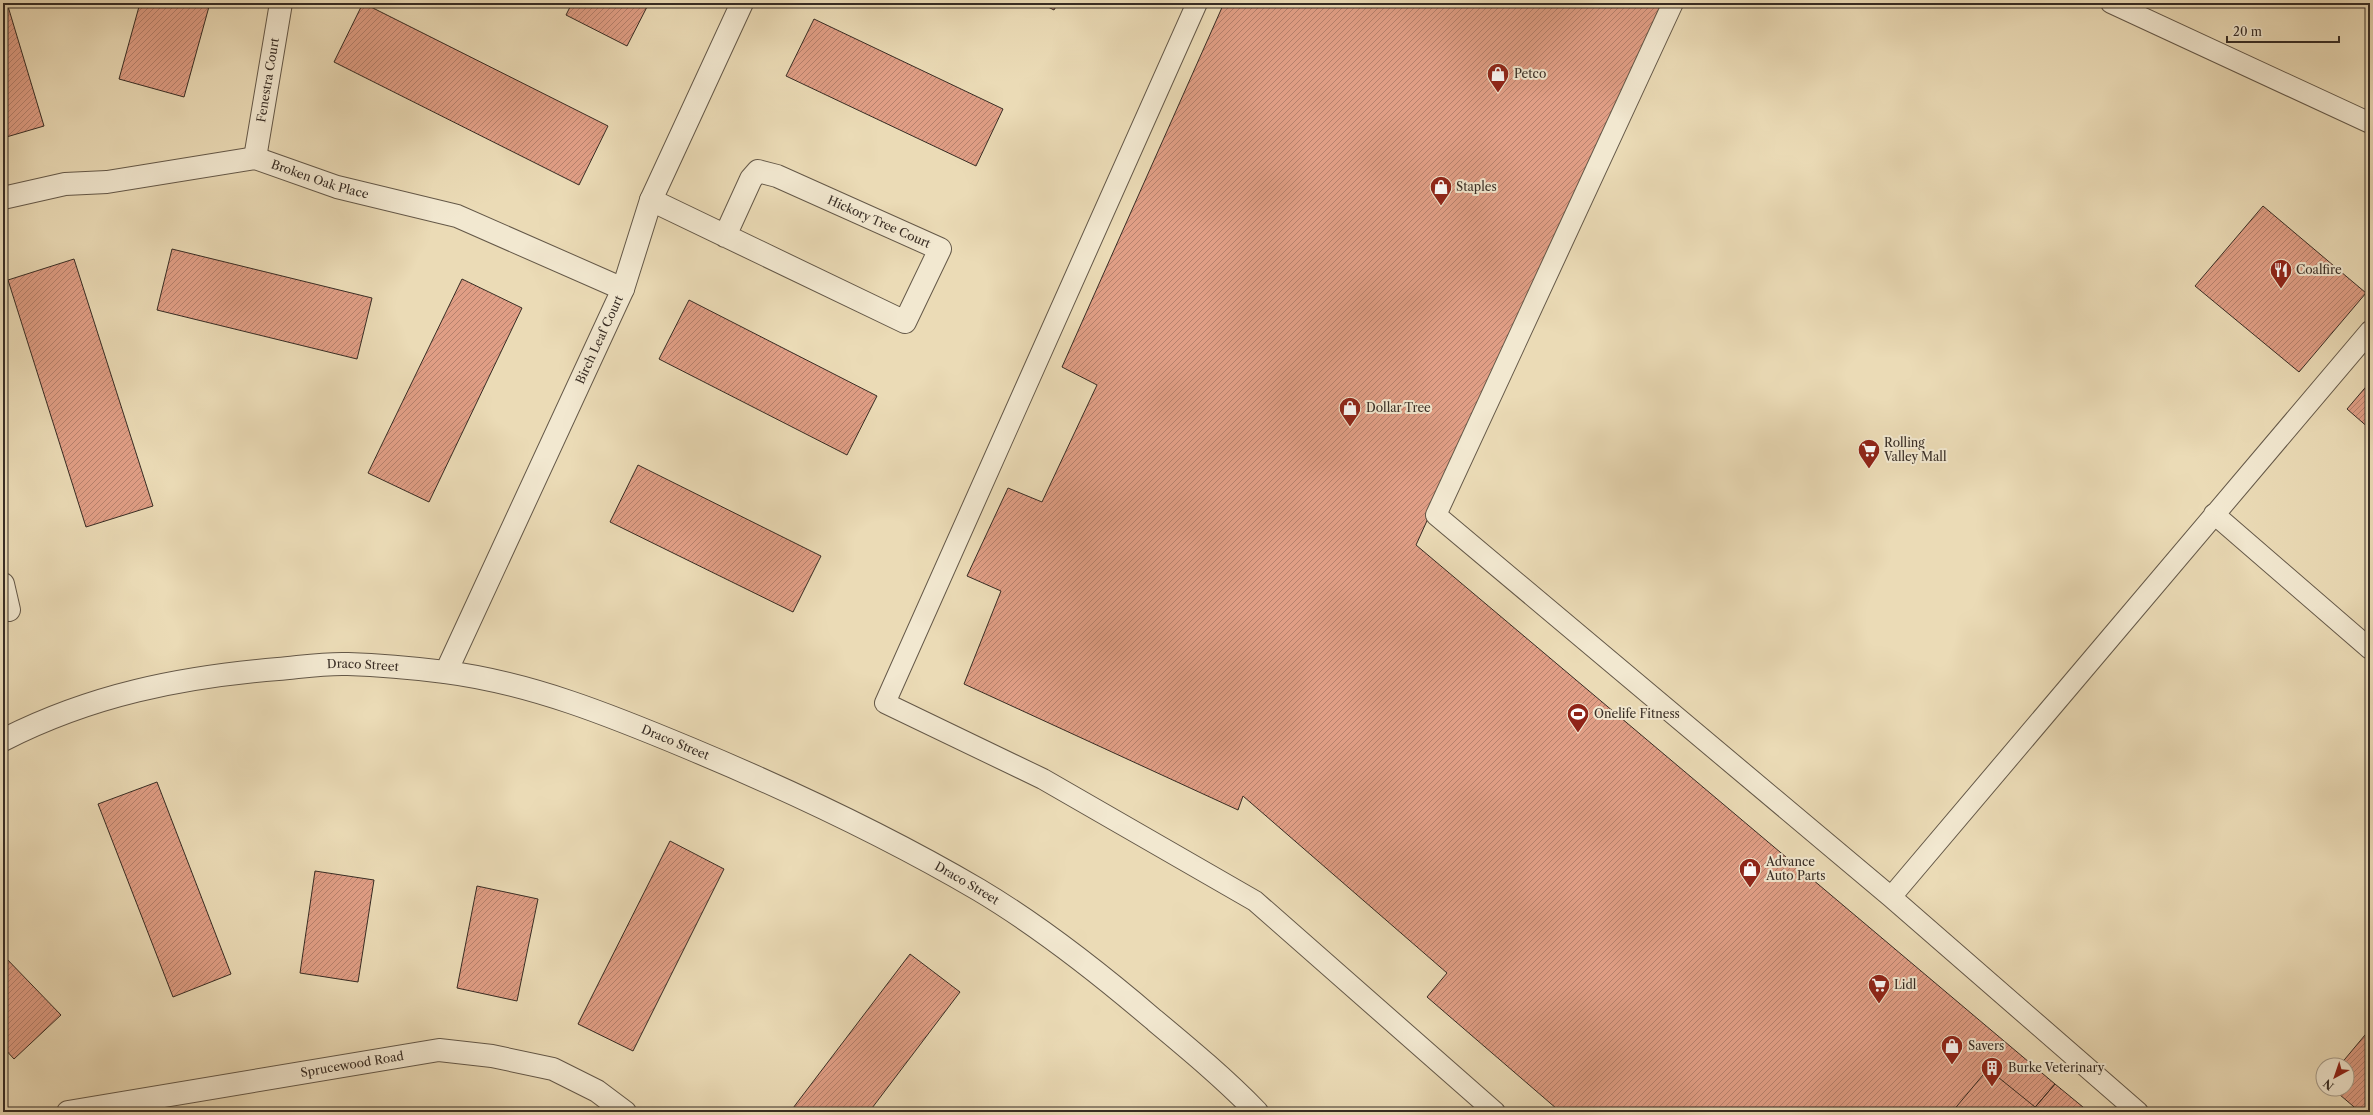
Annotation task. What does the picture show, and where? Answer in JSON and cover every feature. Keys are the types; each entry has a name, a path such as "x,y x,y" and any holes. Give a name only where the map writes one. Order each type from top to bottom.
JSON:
{"street":[{"name":"Fenestra Court","path":"255,158 281,3"},
{"name":"Birch Leaf Court","path":"446,672 623,289 651,200 742,3"},
{"name":"Broken Oak Place","path":"3,198 65,184 107,182 255,158 336,186 457,216 623,289"},
{"name":"Hickory Tree Court","path":"651,200 724,236 905,322 940,249 777,176 758,171 751,179 724,236"},
{"path":"3,584 9,610"},
{"name":"Draco Street","path":"3,740 27,728 84,705 142,688 236,672 346,663 446,672 497,681 601,712 754,776 888,840 981,891 1088,964 1224,1078 1257,1112"},
{"name":"Sprucewood Road","path":"68,1112 439,1050 492,1056 553,1069 597,1091 625,1112"}],"lane":[{"path":"1197,3 885,702 1043,780 1255,901 1495,1112"},
{"path":"1673,3 1436,515 1891,897 2138,1112"},
{"path":"2111,3 2370,123"},
{"path":"1891,897 2370,331"},
{"path":"2214,514 2370,649"}],"building":[{"path":"3,3 7,3 44,126 3,138"},
{"path":"140,3 210,3 184,97 119,79"},
{"path":"363,3 608,126 579,185 334,62"},
{"path":"572,3 649,3 627,46 566,15"},
{"path":"1040,3 1058,3 1054,10"},
{"path":"1224,3 1662,3 1416,545 2055,1084 2031,1112 1555,1112 1557,1109 1427,997 1447,973 1243,796 1238,810 964,684 1001,591 967,576 1008,488 1042,502 1097,385 1062,367"},
{"path":"814,19 1003,109 976,166 786,76"},
{"name":"Coalfire","path":"2263,206 2366,293 2299,372 2195,286"},
{"path":"172,249 372,298 357,359 157,310"},
{"path":"74,259 153,506 86,527 8,280"},
{"path":"462,279 522,308 429,502 368,473"},
{"path":"689,300 877,396 847,455 659,359"},
{"path":"2370,382 2370,429 2347,409"},
{"path":"638,465 821,556 793,612 610,522"},
{"path":"157,782 231,974 173,997 98,804"},
{"path":"670,841 724,869 633,1051 578,1024"},
{"path":"315,871 374,880 358,982 300,973"},
{"path":"477,886 538,899 517,1001 457,988"},
{"path":"910,954 960,992 869,1112 790,1112"},
{"path":"3,955 61,1015 14,1059 3,1047"},
{"path":"2370,1029 2370,1112 2360,1112 2342,1097 2355,1097 2355,1057 2347,1057"},
{"name":"Burke Veterinary","path":"1988,1069 2035,1107 2031,1112 1952,1112"},
{"path":"2055,1084 2089,1112 2031,1112"}],"place":[{"name":"Petco","path":"1498,94"},
{"name":"Staples","path":"1441,206"},
{"name":"Coalfire","path":"2281,290"},
{"name":"Dollar Tree","path":"1350,428"},
{"name":"Rolling Valley Mall","path":"1869,470"},
{"name":"Onelife Fitness","path":"1578,734"},
{"name":"Advance Auto Parts","path":"1750,888"},
{"name":"Lidl","path":"1879,1004"},
{"name":"Savers","path":"1952,1066"},
{"name":"Burke Veterinary","path":"1992,1088"}]}
